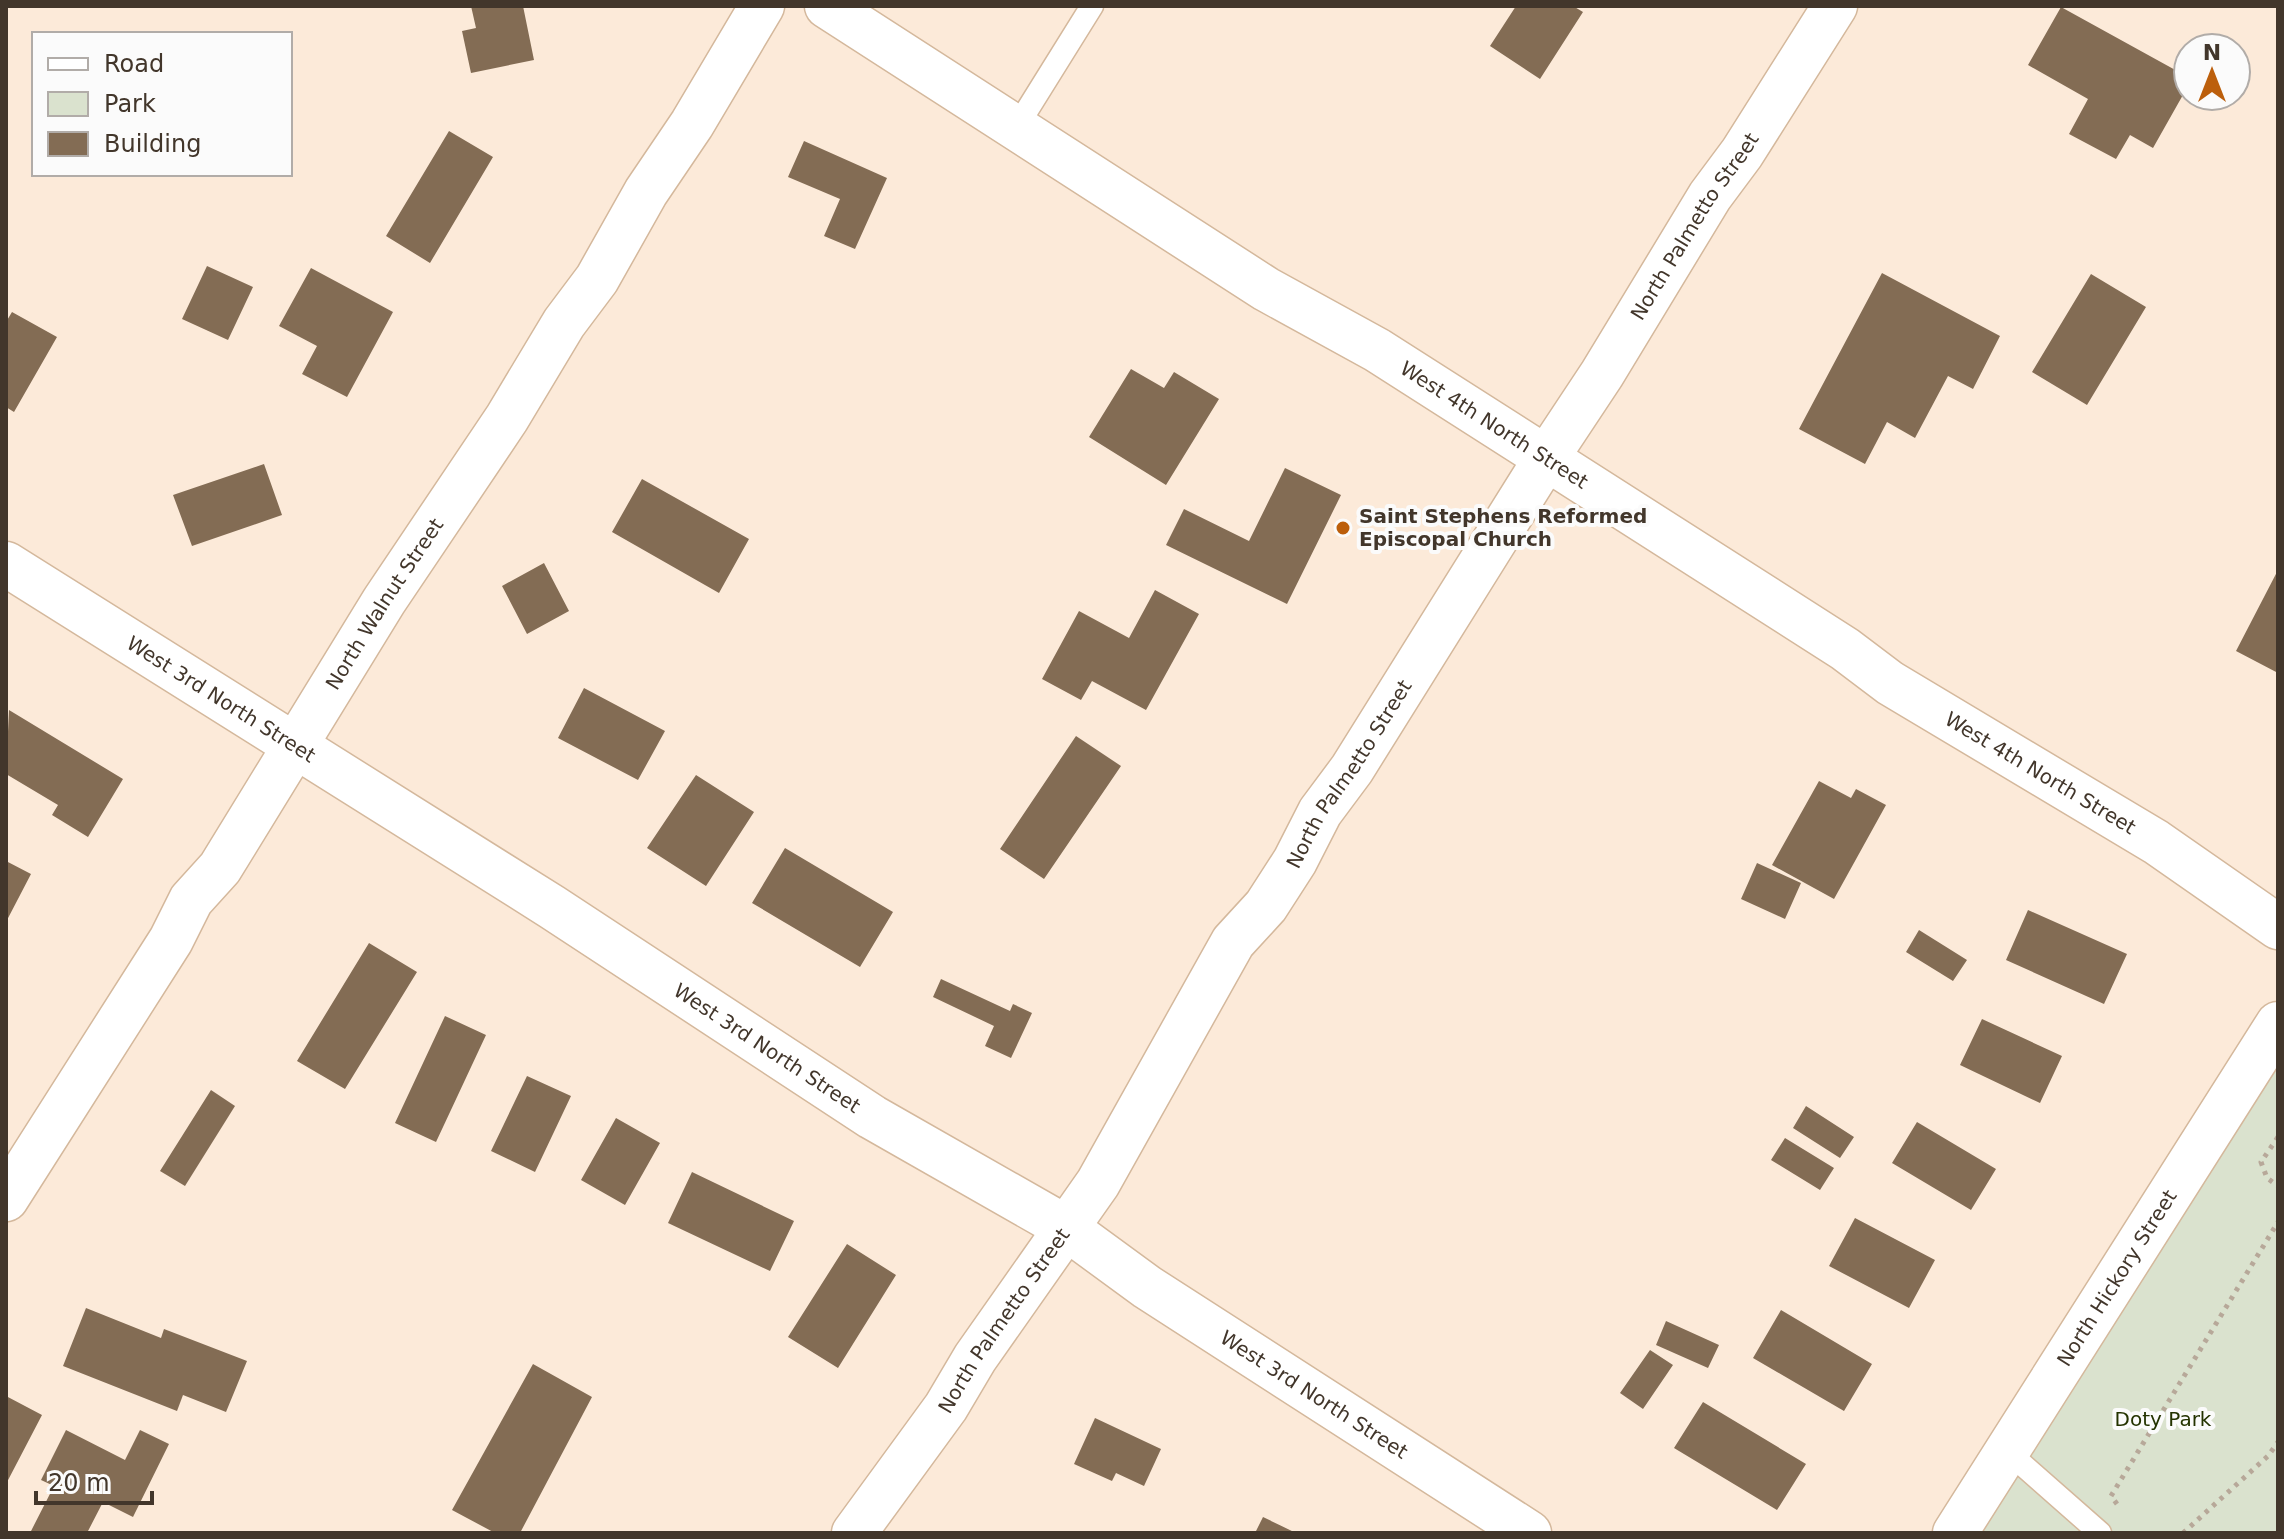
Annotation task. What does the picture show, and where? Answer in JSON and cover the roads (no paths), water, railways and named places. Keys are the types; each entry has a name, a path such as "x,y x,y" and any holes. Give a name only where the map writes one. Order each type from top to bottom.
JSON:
{"street":[{"name":"North Walnut Street","path":"6,1199 171,940 191,900 220,868 384,601 507,418 564,323 597,279 646,192 692,124 762,6"},
{"name":"West 4th North Street","path":"827,6 1266,289 1377,350 1845,649 1890,683 2156,842 2278,927"},
{"name":"North Palmetto Street","path":"854,1533 946,1407 975,1358 1098,1183 1233,942 1266,906 1295,861 1320,812 1352,769 1602,374 1710,196 1742,153 1835,6"},
{"name":"West 3rd North Street","path":"6,564 552,907 872,1117 1065,1227 1147,1287 1529,1533"},
{"name":"North Hickory Street","path":"1955,1533 2278,1024"}],"lane":[{"path":"1016,128 1092,6"},
{"path":"2007,1451 2100,1533"}],"place":[{"name":"Saint Stephens Reformed Episcopal Church","path":"1343,528"}],"park label":[{"name":"Doty Park","path":"2163,1419"}]}
